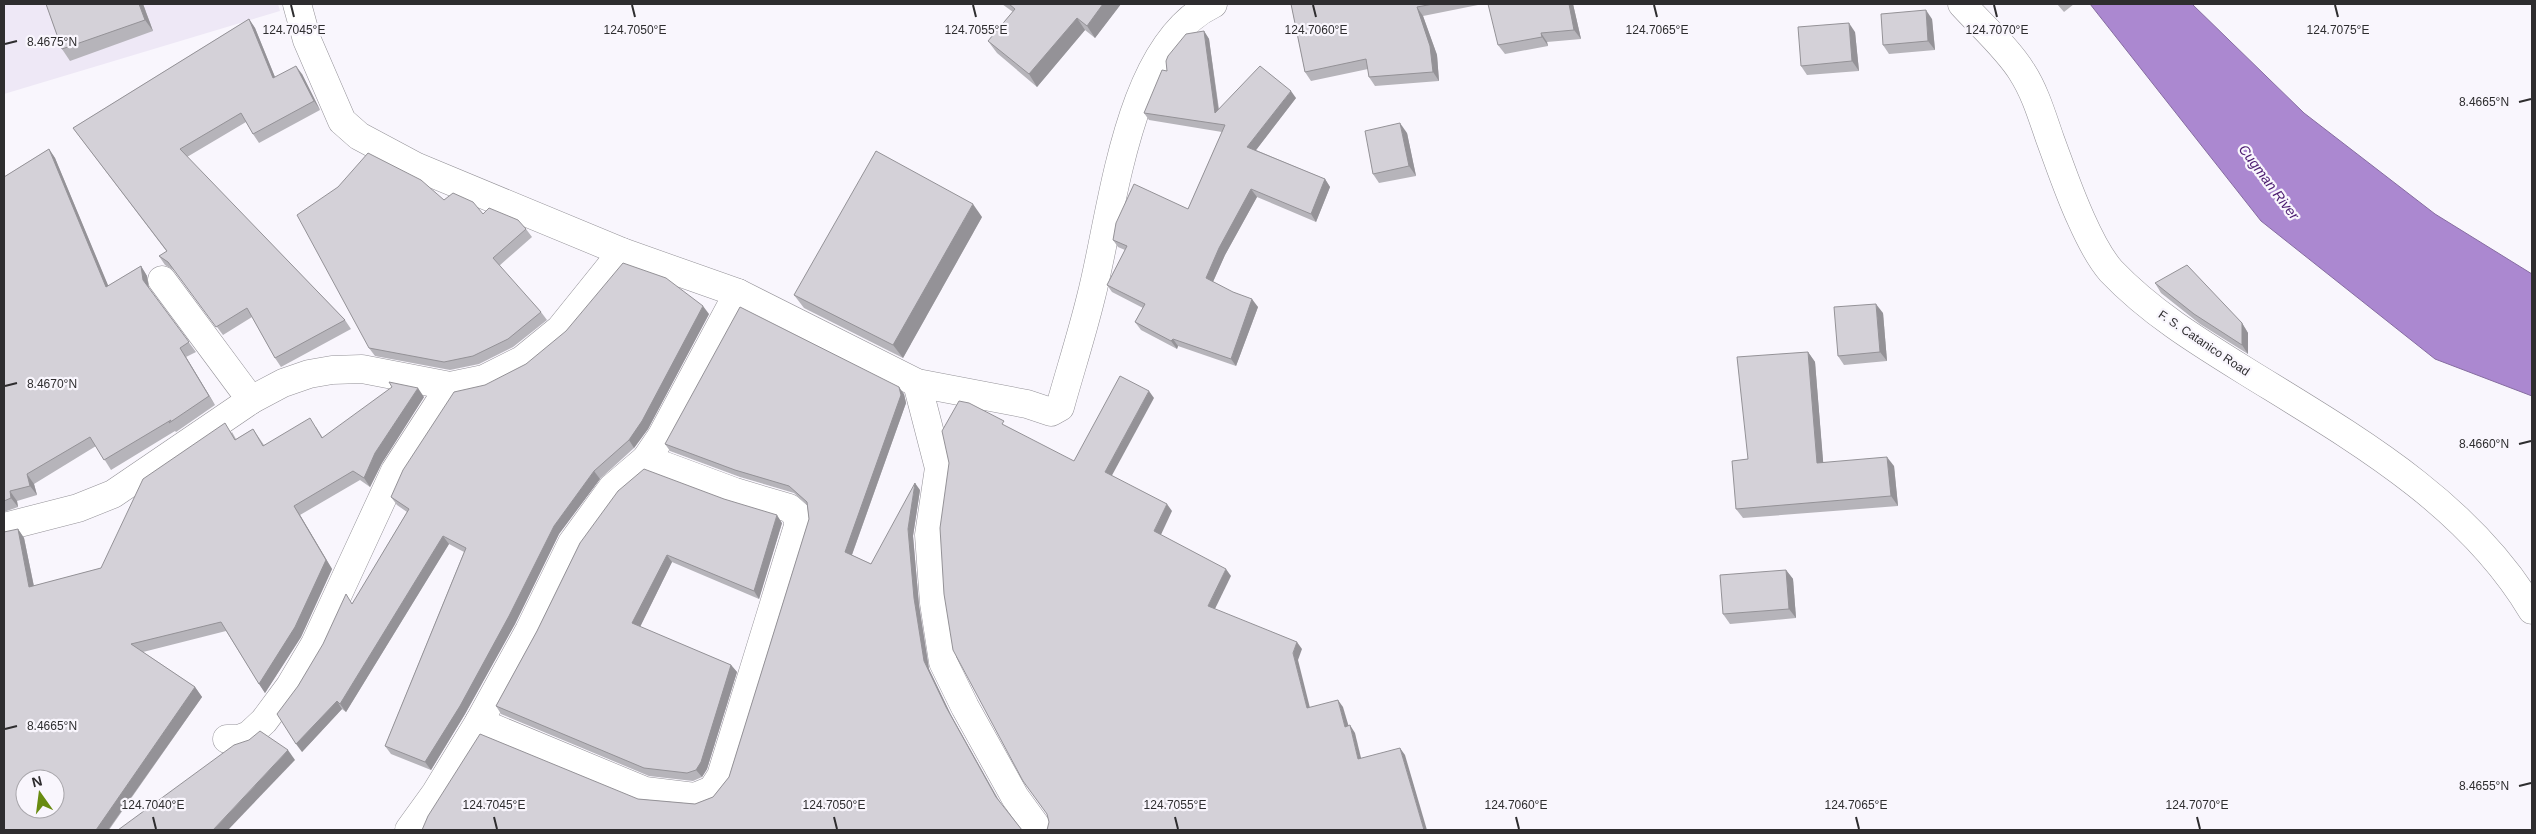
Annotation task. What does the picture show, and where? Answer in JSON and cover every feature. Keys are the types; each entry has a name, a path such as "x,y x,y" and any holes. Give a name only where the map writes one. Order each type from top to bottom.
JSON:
{"street":[{"path":"296,4 307,40 342,121 348,128 417,167 622,252 738,292 917,383 1027,404 1051,412 1060,407 1092,297 1120,165 1137,109 1153,69 1170,39 1198,11 1213,4"},
{"name":"F. S. Catanico Road","path":"1962,4 2022,71 2039,107 2067,186 2089,238 2109,268 2138,297 2190,336 2368,448 2420,487 2454,515 2481,543 2518,586 2532,610"},
{"path":"4,526 78,508 114,494 251,400 283,383 332,370 362,369 450,386 484,379 522,360 560,329 622,252"},
{"path":"162,280 251,400"},
{"path":"409,830 479,722 529,631 572,543 612,488 646,458 661,437 738,292"},
{"path":"917,383 939,468 929,535 934,603 943,662 965,707 1016,798 1039,830"},
{"path":"227,739 240,739 249,735 264,721 290,686 315,644 395,471 450,386"},
{"path":"479,722 645,791 695,797 712,790 721,776 798,526 798,516 789,508 735,492 646,458"}],"shaded area":[{"path":"4,4 278,4 280,11 4,94"}],"water":[{"name":"Cugman River","path":"2090,4 2192,4 2304,113 2435,214 2532,274 2532,396 2435,359 2261,221"}],"building":[{"path":"46,4 139,4 145,20 62,49"},
{"path":"1009,4 1103,4 1087,26 1077,18 1029,74 988,41 1015,9"},
{"path":"1291,4 1433,4 1417,7 1430,46 1433,72 1369,77 1366,59 1305,72"},
{"path":"1488,4 1569,4 1574,30 1541,33 1542,37 1498,45"},
{"path":"1926,10 1928,41 1883,45 1881,14"},
{"path":"249,19 273,78 296,66 314,101 253,134 241,113 180,149 345,320 275,358 247,308 216,327 168,262 159,256 167,251 73,128"},
{"path":"1849,23 1852,61 1801,66 1798,27"},
{"path":"1204,31 1215,113 1260,66 1291,91 1247,147 1325,179 1311,214 1251,189 1219,248 1206,278 1233,292 1252,299 1231,359 1173,339 1171,341 1135,322 1145,304 1107,285 1127,246 1113,240 1116,223 1134,184 1188,209 1225,125 1144,113 1162,70 1167,71 1166,61 1168,56 1186,34"},
{"path":"1400,123 1409,166 1373,174 1365,131"},
{"path":"49,149 106,287 141,266 143,280 189,342 180,348 209,396 169,423 171,420 104,460 90,437 27,474 30,486 10,491 11,498 4,501 4,177"},
{"path":"876,151 973,204 893,345 794,295"},
{"path":"368,153 421,180 444,200 453,193 473,202 483,214 489,208 518,220 526,229 493,258 541,312 508,339 473,356 444,362 369,348 297,215 338,187"},
{"path":"623,263 666,278 703,306 642,421 629,440 594,471 554,526 509,616 460,706 425,762 385,746 466,548 443,536 340,704 337,701 296,744 277,714 298,686 323,644 346,594 352,604 409,509 391,497 403,470 454,392 485,385 526,364 566,331"},
{"path":"2187,265 2242,323 2242,345 2194,314 2155,283"},
{"path":"1876,304 1880,352 1838,356 1834,307"},
{"path":"740,307 899,387 901,395 845,552 871,564 915,483 908,529 914,598 924,661 946,707 996,797 1022,830 422,830 428,816 480,734 638,799 695,804 713,797 729,777 809,519 807,502 789,486 735,470 665,444"},
{"path":"1808,352 1817,463 1887,457 1891,496 1736,509 1732,461 1748,459 1737,357"},
{"path":"1120,376 1149,391 1105,472 1167,504 1154,531 1226,569 1208,606 1297,642 1293,653 1307,708 1338,700 1345,727 1350,725 1358,759 1400,748 1424,830 1047,830 1049,822 1047,814 1023,781 953,650 944,594 940,528 949,463 942,431 959,401 969,403 1004,421 1002,424 1074,461"},
{"path":"389,382 418,388 375,453 364,478 353,471 294,506 326,560 295,627 259,684 221,622 131,644 195,687 96,830 4,830 4,532 18,529 29,587 101,568 143,479 225,423 235,440 253,429 263,446 310,418 322,438 392,387"},
{"path":"644,469 724,499 777,515 754,591 667,555 632,623 731,665 701,762 696,770 687,773 644,768 496,706 537,631 580,543 618,491"},
{"path":"1786,570 1789,609 1723,614 1720,575"},
{"path":"260,731 288,750 213,830 118,830 234,745 249,740"}]}
